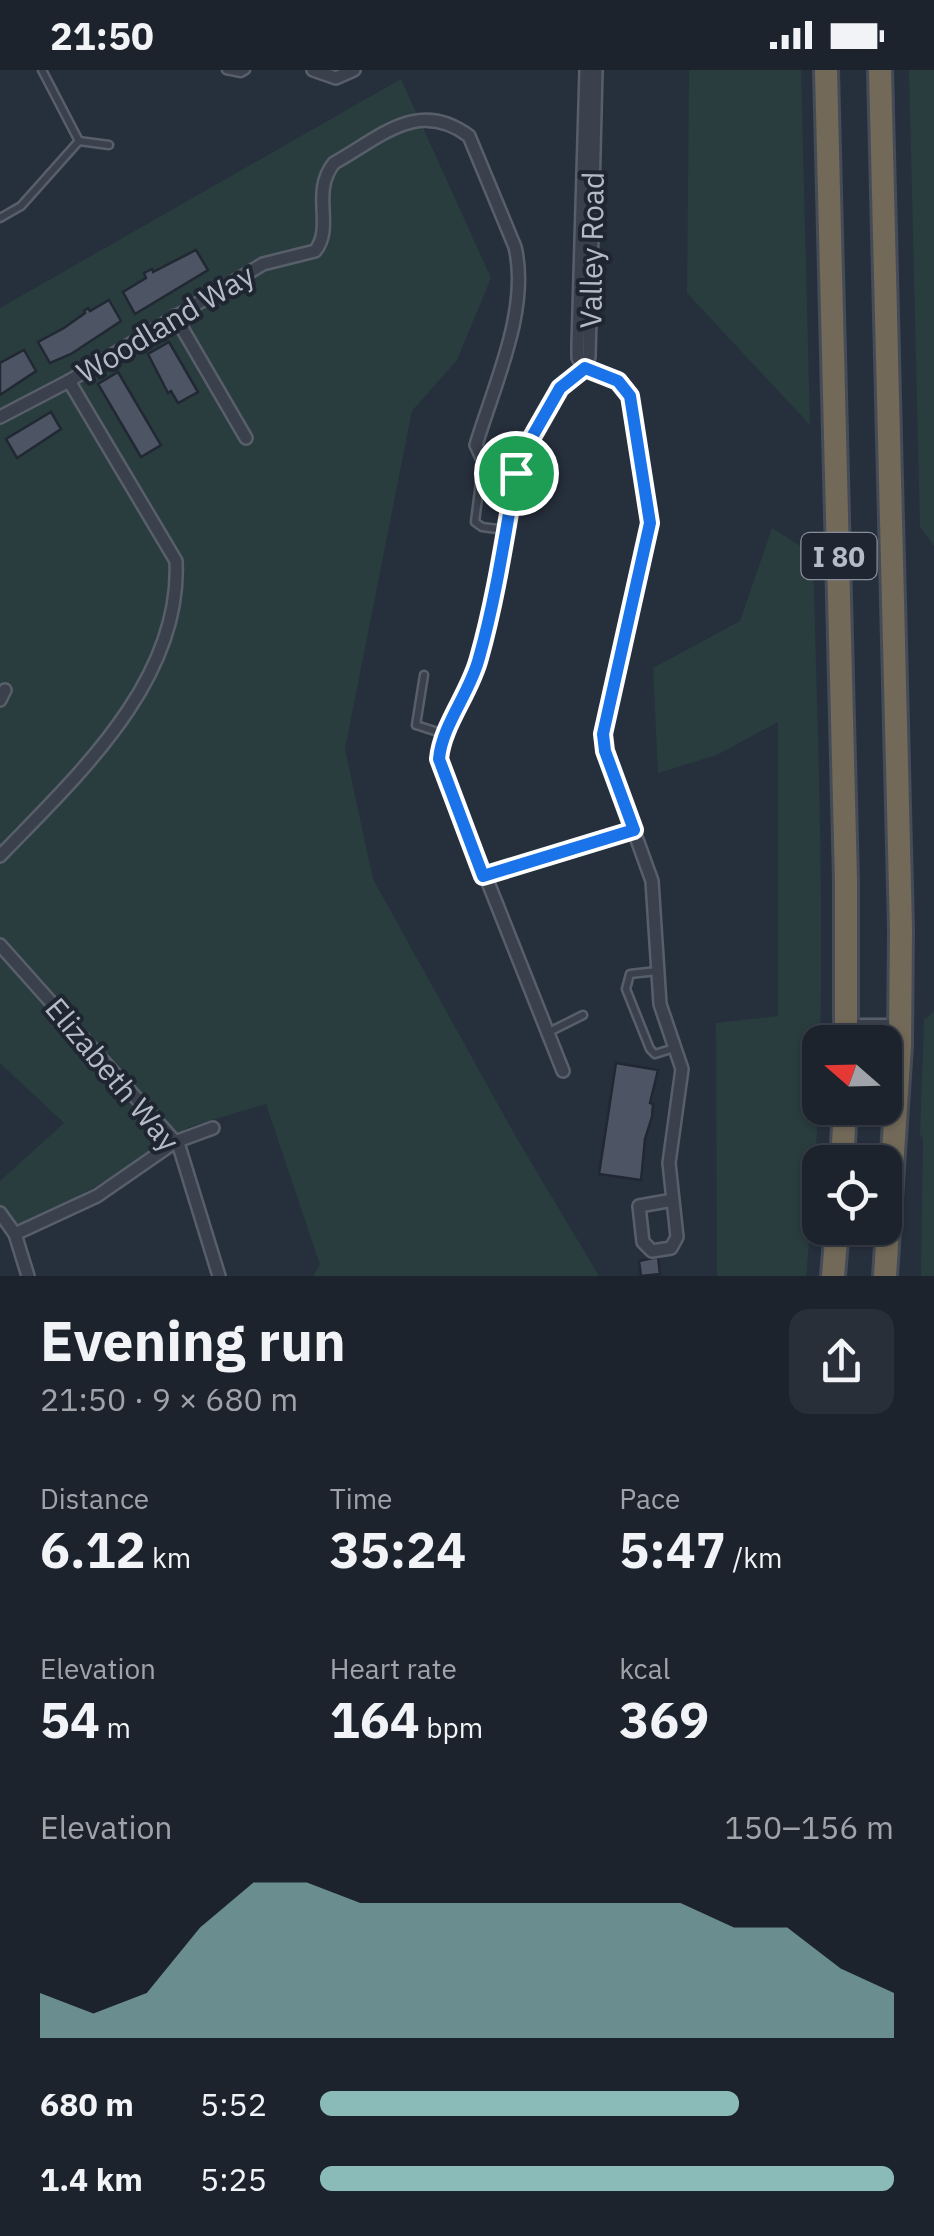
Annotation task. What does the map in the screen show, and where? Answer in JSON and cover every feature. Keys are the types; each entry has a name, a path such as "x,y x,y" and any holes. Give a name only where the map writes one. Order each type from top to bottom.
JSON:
{"highway":[{"name":"I 80","path":"826,70 847,1025"},
{"name":"I 80","path":"880,70 900,912 894,1175 884,1276"},
{"path":"833,1276 836,1245"}],"street":[{"path":"313,70 336,78 354,70"},
{"name":"Valley Road","path":"585,368 578,358 578,345 586,70"},
{"name":"Valley Road","path":"585,368 596,70"},
{"name":"Woodland Way","path":"0,417 68,381 263,264 315,251 323,229 321,189 334,163 410,120 427,118 456,126 469,136 520,266 518,305 476,444 482,458 516,473"},
{"path":"174,316 246,438"},
{"path":"563,1070 439,759 444,734 470,688 480,655 516,473 524,451 560,388 585,368 618,381 630,396 650,523 603,734 605,751 652,881 660,1004 682,1069 669,1164 673,1200 677,1237 670,1248 652,1251 643,1242 639,1206 673,1200"},
{"path":"0,856 116,730 161,643 177,590 176,561 68,381"},
{"path":"483,876 634,830"},
{"name":"Elizabeth Way","path":"0,945 176,1142 219,1276"},
{"path":"15,1234 97,1196 176,1142 213,1128"},
{"path":"0,1213 15,1234 28,1276"}],"lane":[{"path":"42,70 79,141"},
{"path":"226,70 246,70"},
{"path":"79,141 109,145"},
{"path":"0,218 20,206 79,141"},
{"path":"480,482 475,522 482,527 505,530"},
{"path":"424,675 416,725 444,734"},
{"path":"657,971 630,974 626,989 650,1048 655,1054 675,1048"},
{"path":"548,1032 583,1016"},
{"path":"888,1025 900,1023"}],"shaded area":[{"path":"689,70 801,70 810,425 687,293"},
{"path":"909,70 934,70 934,546 920,527"},
{"path":"401,79 491,278 457,360 412,411 345,749 373,879 516,1137 599,1276 313,1276 320,1265 266,1104 189,1127 92,1189 20,1228 0,1206 0,1181 64,1123 0,1063 0,308"},
{"path":"772,528 813,554 821,1005 820,1025 802,1025 802,1125 817,1125 816,1145 802,1145 802,1245 809,1245 806,1276 717,1276 716,1023 778,1016 778,722 717,755 658,773 653,668 740,621"},
{"path":"934,1010 934,1276 921,1276 924,1017"}],"building":[{"path":"196,250 208,270 135,314 123,292 146,278 144,273"},
{"path":"109,300 121,321 50,363 38,342 64,328 88,308 90,311"},
{"path":"169,342 198,392 178,403 171,391 168,393 148,354"},
{"path":"24,350 36,371 0,395 0,363"},
{"path":"118,372 161,445 141,457 98,384"},
{"path":"51,412 61,429 17,458 6,439"},
{"path":"616,1063 658,1070 641,1180 599,1174"},
{"path":"658,1257 660,1274 641,1276 639,1261"}],"route":[{"path":"585,368 622,384 632,404 650,523 603,740 634,830 483,876 439,759 440,740 470,688 480,655 516,473 544,412 565,382 585,368"}]}
